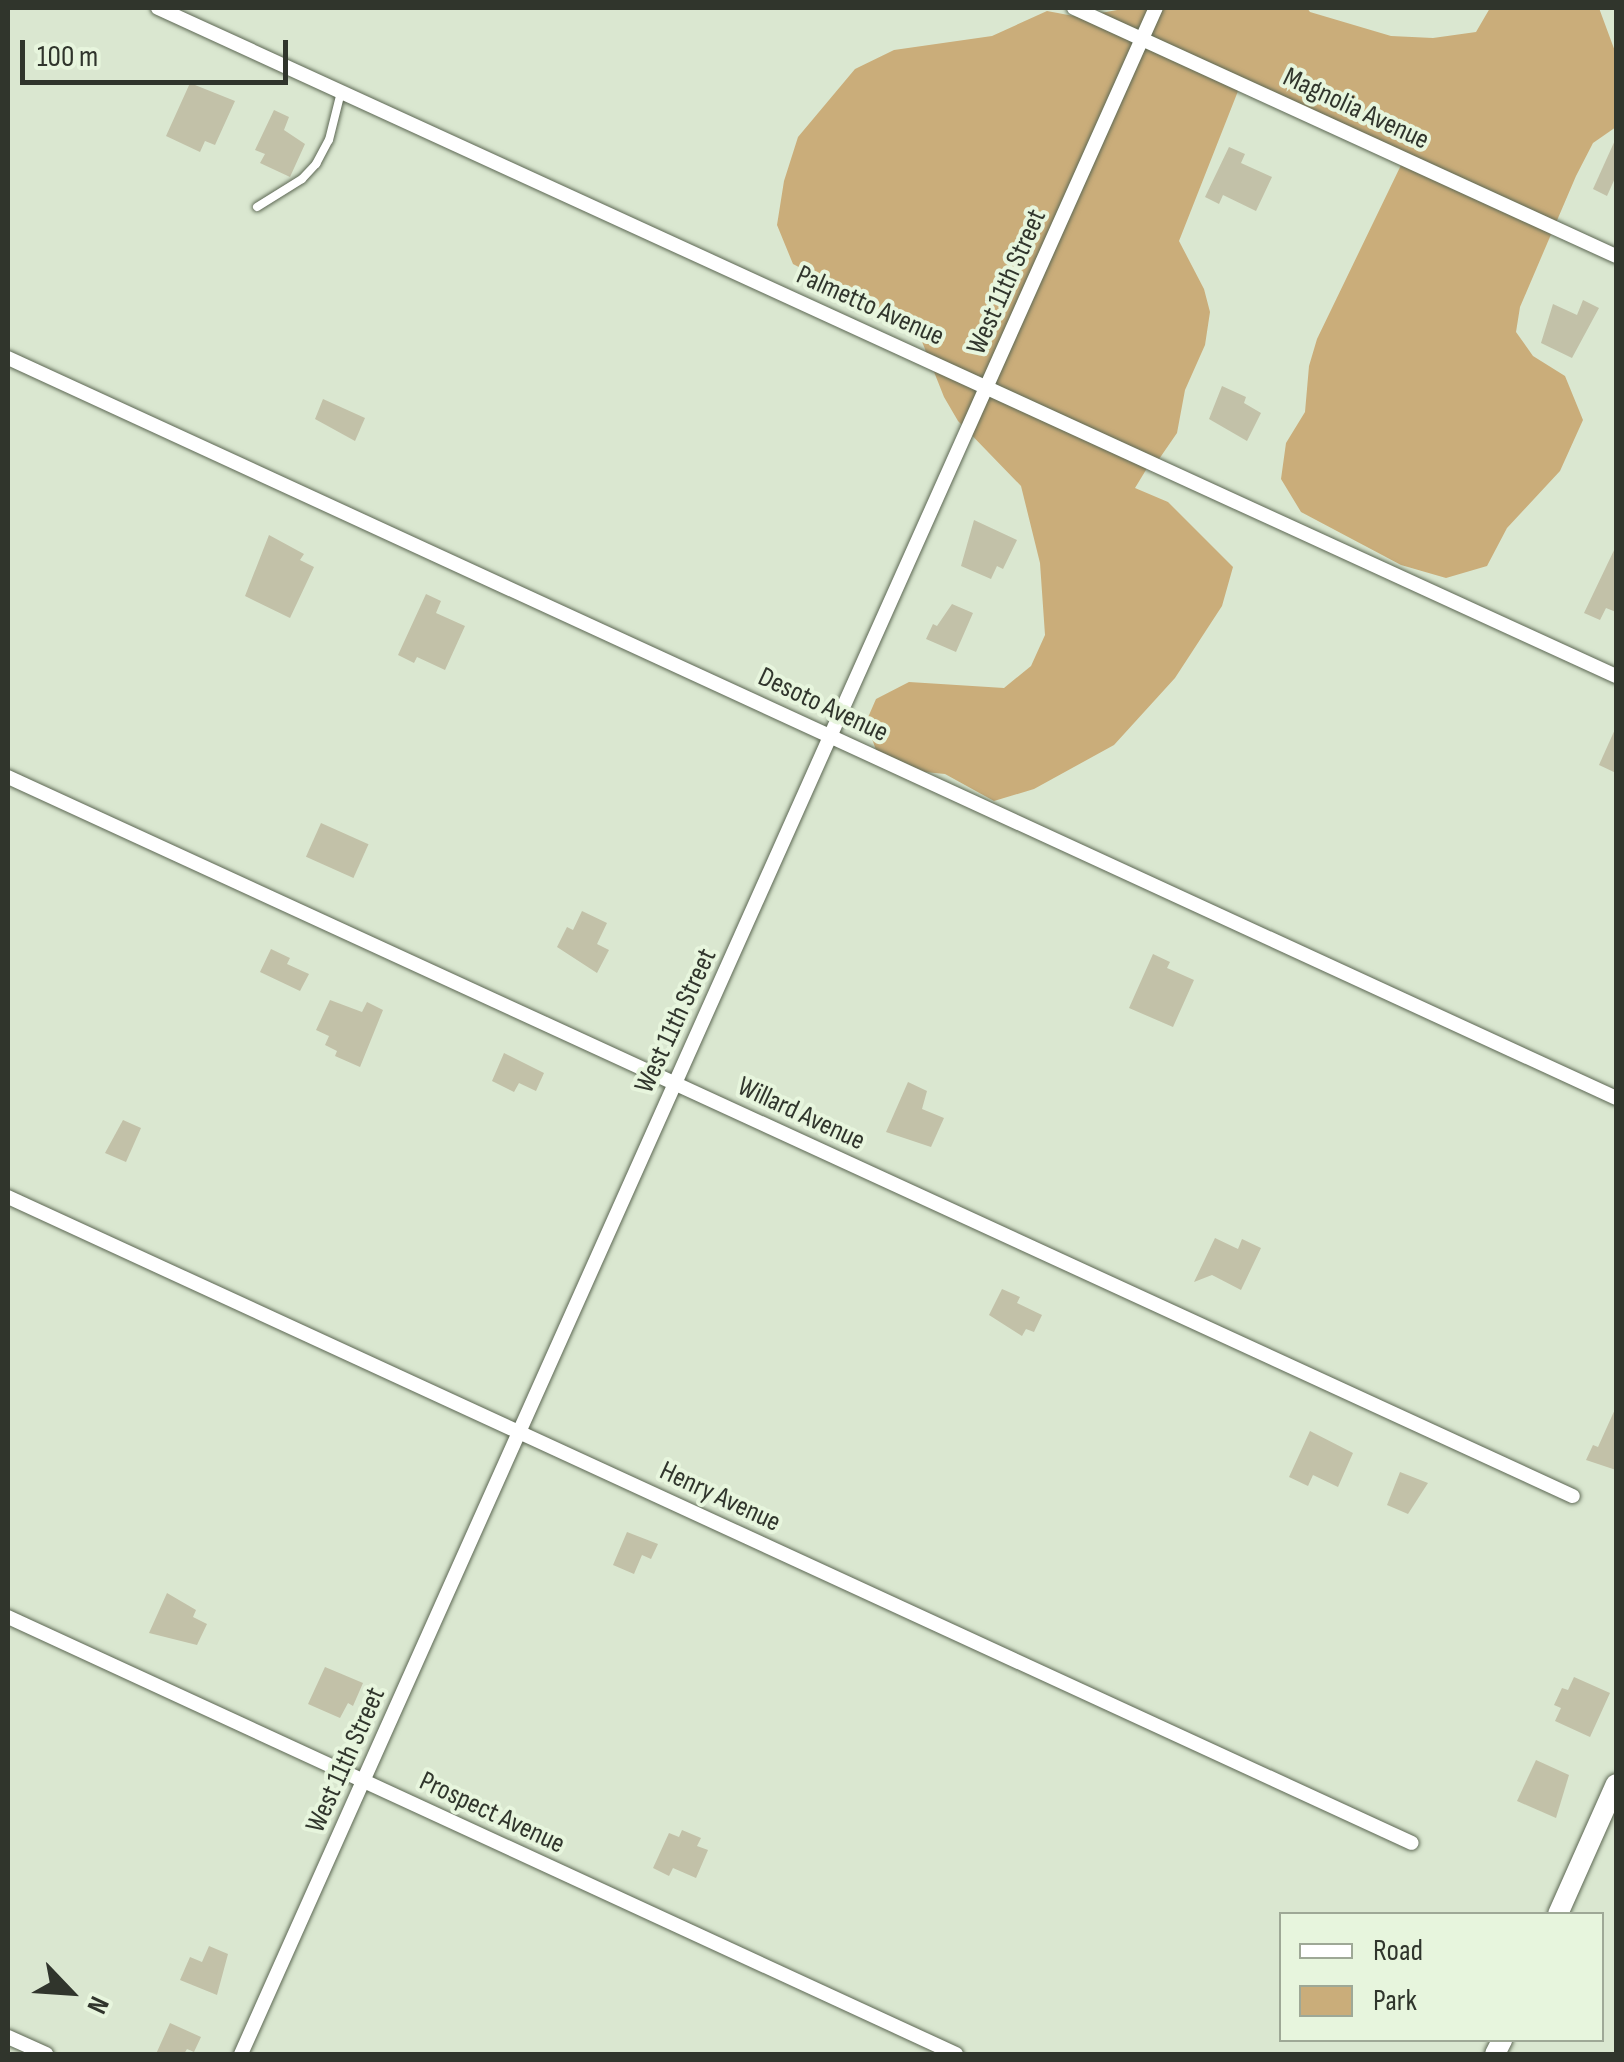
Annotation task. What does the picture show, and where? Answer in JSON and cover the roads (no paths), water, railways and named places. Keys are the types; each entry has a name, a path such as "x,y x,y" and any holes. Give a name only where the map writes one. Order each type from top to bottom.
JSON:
{"street":[{"name":"Palmetto Avenue","path":"158,8 1616,676"},
{"name":"Magnolia Avenue","path":"1074,8 1616,256"},
{"name":"West 11th Street","path":"241,2054 1156,8"},
{"name":"Desoto Avenue","path":"8,358 1616,1098"},
{"name":"Willard Avenue","path":"8,777 1573,1496"},
{"name":"Henry Avenue","path":"8,1198 1412,1843"},
{"name":"Prospect Avenue","path":"8,1617 956,2054"},
{"path":"1559,1912 1616,1784"},
{"path":"8,2037 46,2054"}],"lane":[{"path":"257,207 302,179 316,164 329,140 341,92"}]}
